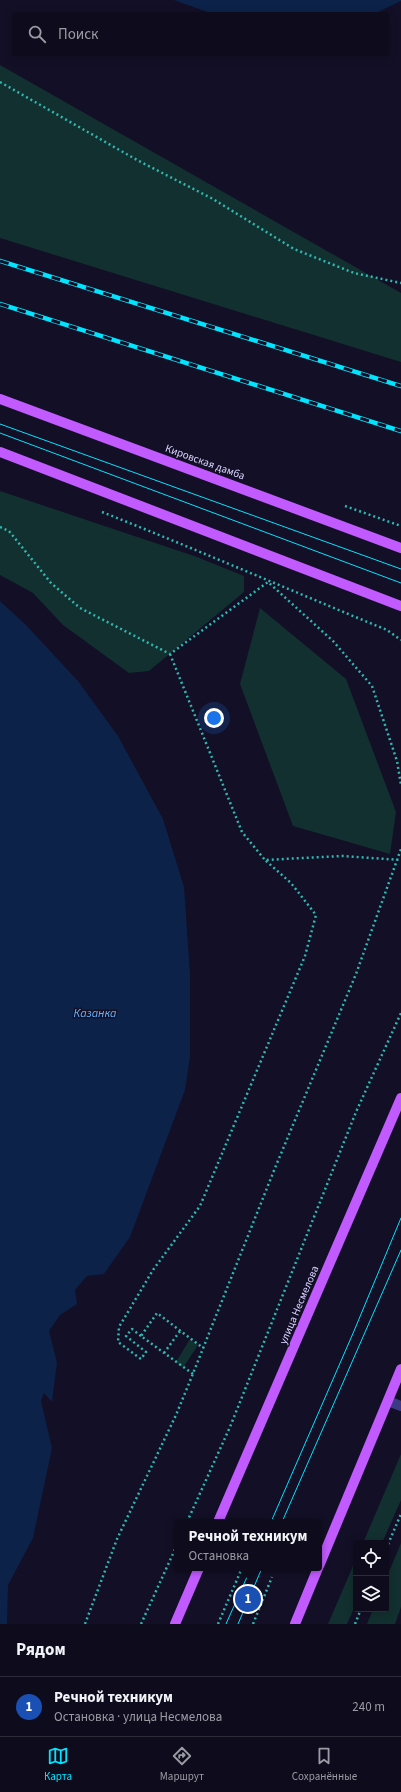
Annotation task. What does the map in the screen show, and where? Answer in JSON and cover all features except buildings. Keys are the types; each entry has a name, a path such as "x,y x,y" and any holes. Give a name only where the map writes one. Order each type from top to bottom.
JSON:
{"main road":[{"name":"Кировская дамба","path":"0,399 401,548"},
{"path":"0,452 401,606"},
{"path":"385,600 401,612"},
{"name":"улица Несмелова","path":"219,1519 401,1098"},
{"path":"322,1558 401,1369"},
{"path":"175,1624 198,1571"},
{"path":"295,1624 316,1571"}],"street":[{"path":"388,1401 401,1406"}],"path":[{"path":"0,82 137,160 213,199 294,249 354,273 401,282"},
{"path":"98,510 214,557 268,582 386,630 401,640"},
{"path":"0,527 9,530 51,583 80,608 170,654 242,832 265,860 292,883 316,915 305,956 200,1206 153,1270 118,1327 118,1342 140,1359 146,1352 126,1336 132,1329 193,1374"},
{"path":"170,654 268,582"},
{"path":"268,582 333,641 372,686 396,761 401,785"},
{"path":"85,1624 117,1539 176,1415 193,1374 274,1168 356,974 400,860 401,849"},
{"path":"265,860 342,856 400,860"},
{"path":"188,1519 230,1427 356,1112 401,1013"},
{"path":"141,1336 157,1313 203,1348"},
{"path":"164,1353 180,1331"},
{"path":"389,1542 401,1514"},
{"path":"142,1624 174,1552"},
{"path":"218,1624 241,1571"},
{"path":"253,1624 272,1577"},
{"path":"355,1624 360,1612"}],"green space":[{"path":"0,65 401,293 401,362 0,238"},
{"path":"0,491 197,557 244,576 244,592 149,671 129,673 63,625 33,593 0,575"},
{"path":"260,608 346,679 396,812 390,854 293,826 240,684"},
{"path":"190,1339 198,1345 183,1368 176,1362"},
{"path":"401,1454 401,1500 383,1540 364,1540"},
{"path":"401,1543 401,1607 395,1624 367,1624 372,1612 389,1612 389,1572"},
{"path":"353,1566 353,1611 347,1624 328,1624"}],"water":[{"path":"174,0 401,0 378,12 207,12"},
{"name":"Казанка","path":"0,601 26,625 78,681 118,736 163,819 184,887 190,974 190,1057 185,1090 130,1237 104,1274 87,1276 75,1290 77,1304 60,1315 49,1331 57,1362 52,1402 44,1393 41,1401 52,1448 33,1538 8,1585 7,1624 0,1624"}],"tram line":[{"path":"0,424 401,569"},
{"path":"0,433 401,583"},
{"path":"272,1519 354,1331 401,1218"},
{"path":"283,1519 401,1250"},
{"path":"226,1624 250,1571"},
{"path":"238,1624 261,1571"}],"railway":[{"path":"0,261 401,386"},
{"path":"0,304 401,431"}],"place":[{"name":"Речной техникум","path":"248,1599"}]}
